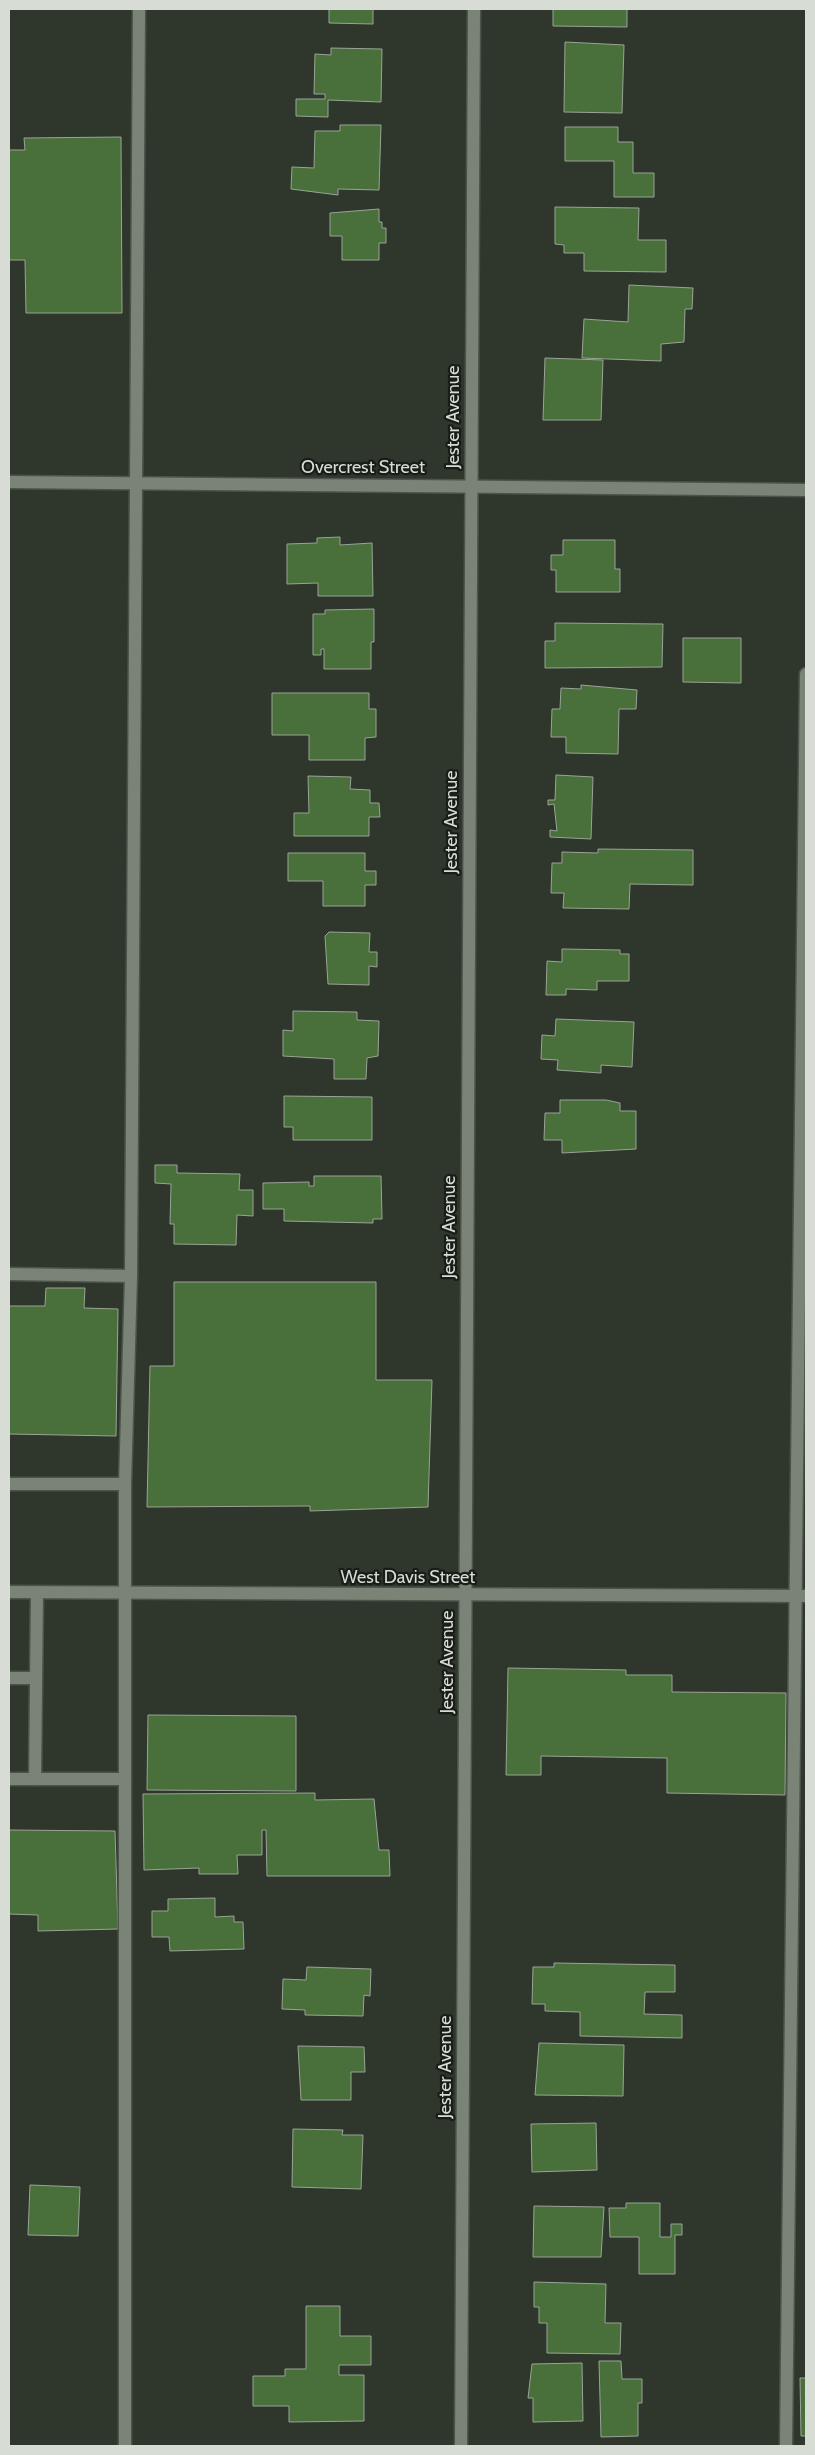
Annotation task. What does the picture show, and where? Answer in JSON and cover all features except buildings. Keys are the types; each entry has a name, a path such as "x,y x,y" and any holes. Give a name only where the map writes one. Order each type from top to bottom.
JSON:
{"street":[{"path":"124,2446 126,1484 131,1276 134,484 139,9"},
{"name":"Jester Avenue","path":"460,2446 474,9"},
{"name":"Overcrest Street","path":"9,482 470,485 806,490"},
{"path":"786,2446 802,1596 806,674"},
{"path":"9,1274 131,1276"},
{"path":"9,1484 126,1484"},
{"name":"West Davis Street","path":"9,1592 802,1596"},
{"path":"35,1779 37,1593"},
{"path":"9,1678 35,1678"},
{"path":"9,1779 126,1779"}]}
